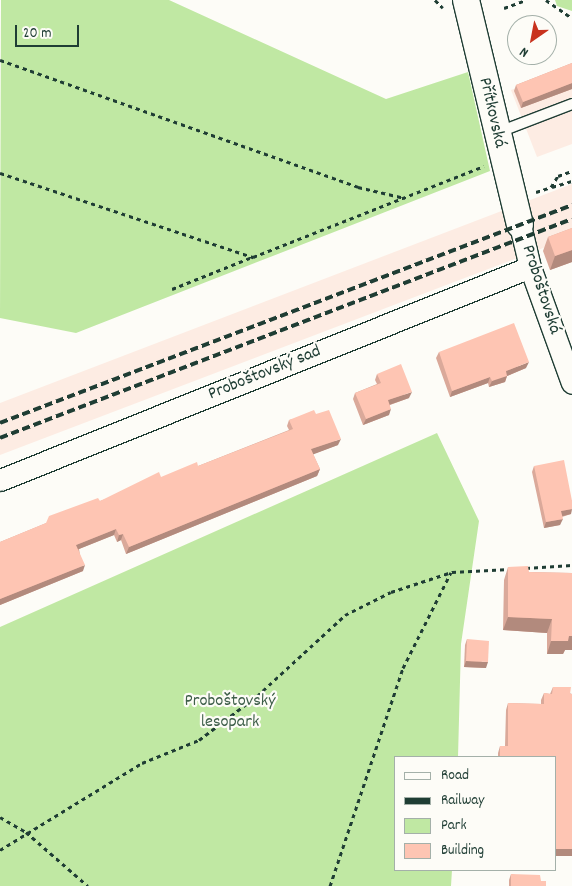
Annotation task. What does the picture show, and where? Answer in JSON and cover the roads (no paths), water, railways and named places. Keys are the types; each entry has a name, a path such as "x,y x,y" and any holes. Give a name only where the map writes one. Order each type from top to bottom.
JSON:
{"street":[{"name":"Přítkovská","path":"466,0 496,134 520,225"},
{"name":"Proboštovská","path":"520,225 530,267 572,383"},
{"name":"Proboštovský sad","path":"0,480 530,267"}],"lane":[{"path":"496,134 572,104"}],"railway":[{"path":"0,423 572,205"},
{"path":"0,438 572,219"}],"park label":[{"name":"Proboštovský lesopark","path":"230,713"}]}
